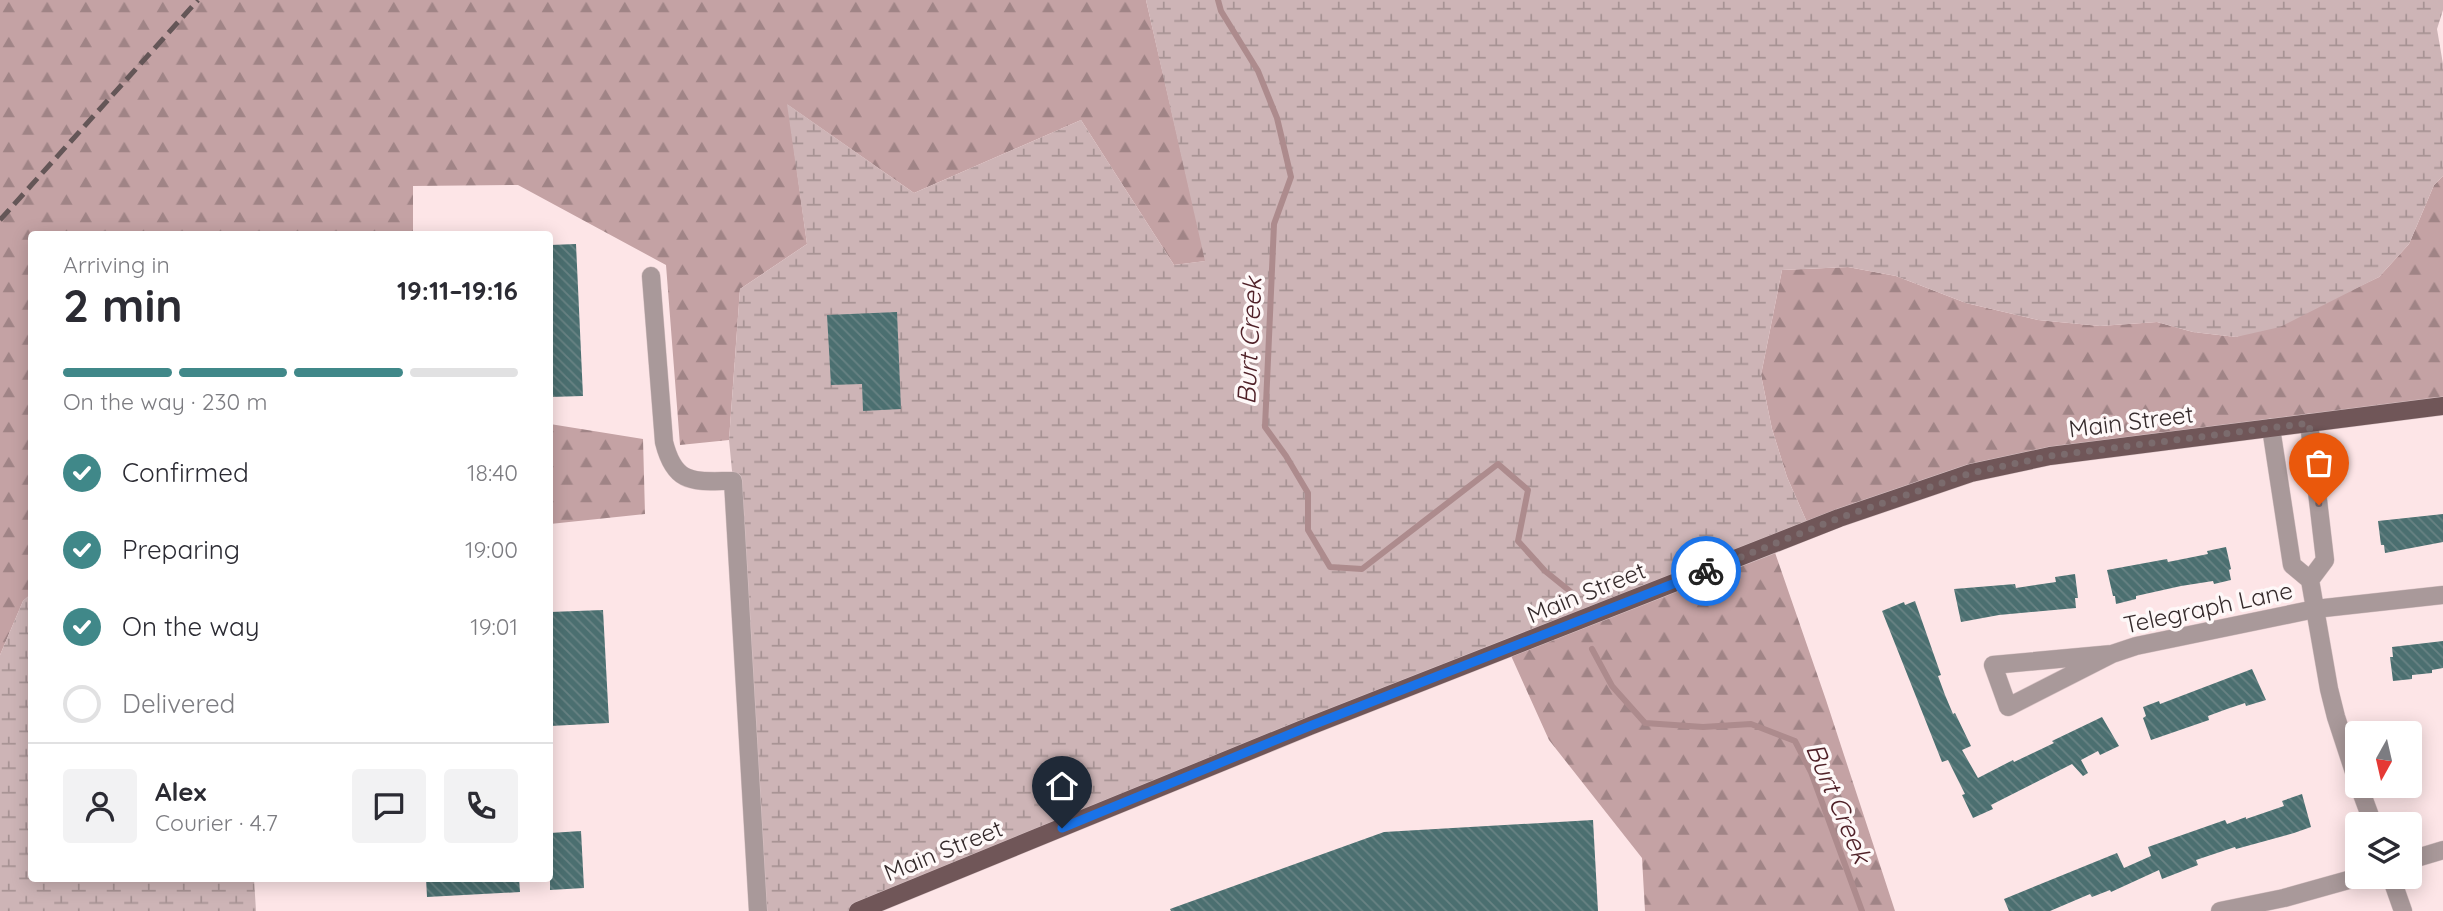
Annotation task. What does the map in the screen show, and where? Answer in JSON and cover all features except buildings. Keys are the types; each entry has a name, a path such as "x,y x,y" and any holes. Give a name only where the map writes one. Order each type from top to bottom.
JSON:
{"main road":[{"name":"Main Street","path":"858,911 1310,726 1839,518 1971,473 2050,456 2443,406"}],"street":[{"path":"651,276 664,442 668,460 681,477 698,481 733,481 758,911"},
{"path":"2309,423 2325,559 2310,580"},
{"path":"2271,428 2291,565 2310,580 2333,708 2345,744"},
{"name":"Telegraph Lane","path":"2112,653 2008,706 1993,665 2112,653 2315,609 2443,595"},
{"path":"2422,856 2443,850"},
{"path":"2220,911 2241,909 2345,881"},
{"path":"2395,889 2403,911"}],"green space":[{"path":"0,0 1146,0 1206,261 1174,265 1081,120 914,193 788,105 807,244 740,289 729,440 680,445 666,265 518,185 413,186 413,231 28,231 28,597 23,601 0,655"},
{"path":"1146,0 2443,0 2437,29 2443,64 2443,176 2434,185 2409,244 2379,277 2280,327 2236,337 2193,332 2157,322 2100,326 2038,320 1966,303 1896,276 1848,267 1782,270 1761,375 1772,429 1787,477 1810,529 858,911 758,911 729,440 740,289 807,244 787,104 914,193 1081,120 1174,265 1205,261"},
{"path":"2443,176 2443,406 1971,473 1810,529 1787,477 1772,429 1761,375 1782,270 1848,267 1896,276 1966,303 2038,320 2100,326 2157,322 2193,332 2236,337 2335,298 2379,277 2409,244 2434,185"},
{"path":"553,424 643,439 645,514 553,524"},
{"path":"1772,544 1895,911 1645,911 1642,858 1549,740 1508,649"},
{"path":"28,597 28,882 254,882 256,911 0,911 0,655 23,601"}],"waterway":[{"name":"Burt Creek","path":"1218,0 1221,11 1258,71 1277,118 1291,177 1274,224 1265,427 1308,493 1308,530 1330,567 1362,569 1498,464 1528,490 1518,541 1545,571 1571,592"},
{"name":"Burt Creek","path":"1592,649 1612,686 1645,723 1703,727 1751,724 1795,741 1811,772 1862,911"}],"railway":[{"path":"0,220 198,0"}],"way so far":[{"path":"1706,571 1839,518 1971,473 2050,456 2309,423 2319,505"}],"route":[{"path":"1062,828 1310,726 1706,571"}]}
